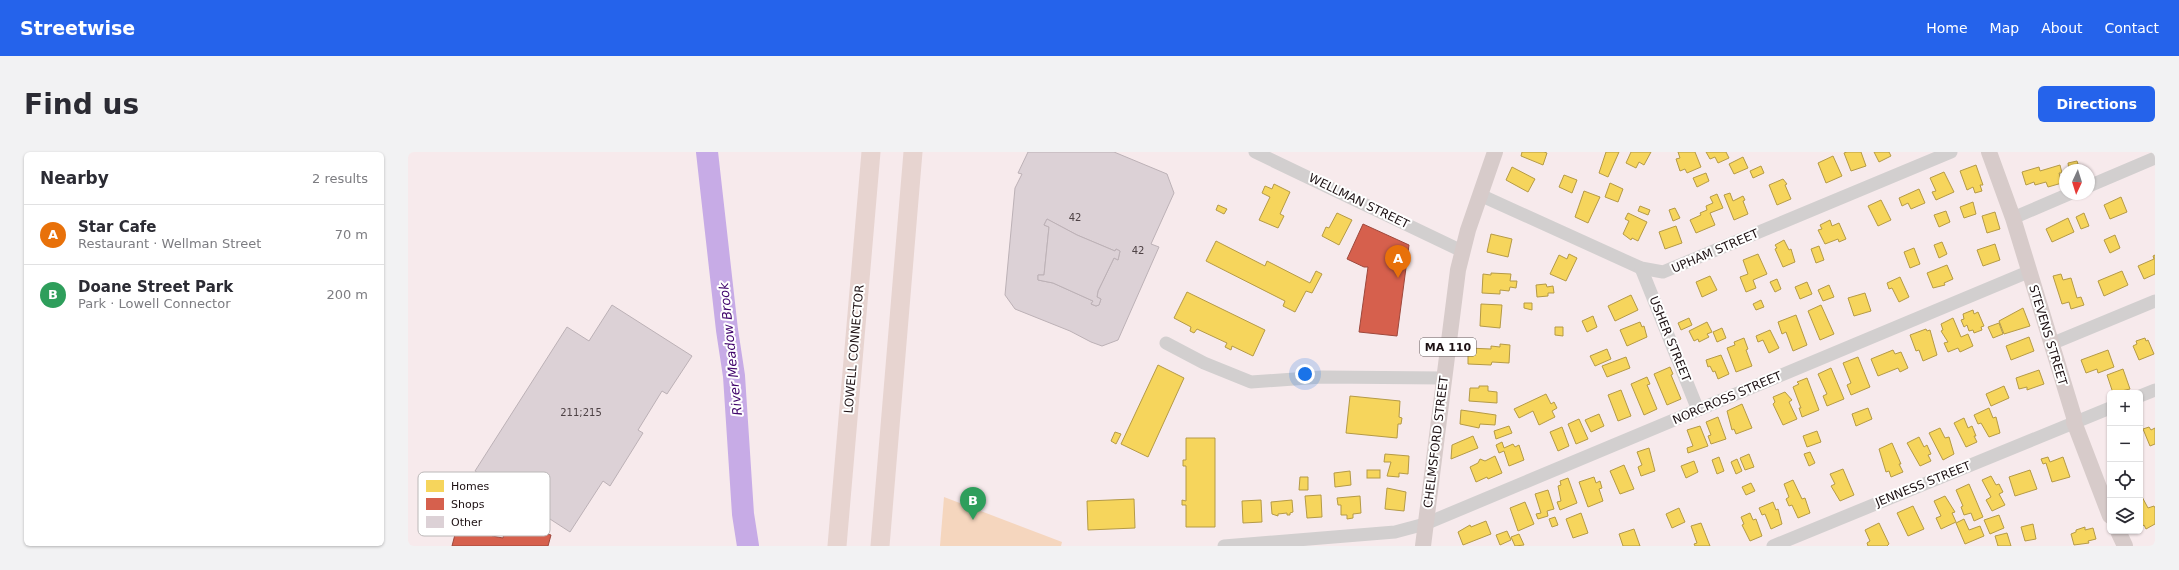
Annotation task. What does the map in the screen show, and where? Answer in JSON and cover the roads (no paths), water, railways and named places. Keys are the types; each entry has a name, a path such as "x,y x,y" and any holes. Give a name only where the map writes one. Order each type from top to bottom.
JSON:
{"highway":[{"name":"LOWELL CONNECTOR","path":"837,546 871,152"},
{"path":"880,546 913,152"}],"main road":[{"name":"CHELMSFORD STREET","path":"1423,546 1462,251 1495,152"},
{"name":"STEVENS STREET","path":"1989,152 2013,218 2028,272 2074,417 2074,422 2107,508"},
{"path":"2119,534 2125,546"}],"street":[{"name":"WELLMAN STREET","path":"1255,152 1462,251"},
{"name":"UPHAM STREET","path":"1480,195 1641,268 1657,272 1669,271 1951,152"},
{"path":"2095,183 2155,158"},
{"path":"2013,218 2059,198"},
{"name":"USHER STREET","path":"1641,268 1698,410"},
{"name":"NORCROSS STREET","path":"1224,546 1395,532 1425,524 2028,272"},
{"path":"2051,344 2155,301"},
{"path":"1166,343 1204,362 1251,382 1322,376 1444,378"},
{"path":"2143,395 2155,390"},
{"name":"JENNESS STREET","path":"1773,546 2107,409"}],"waterway":[{"name":"River Meadow Brook","path":"707,152 727,330 734,376 743,514 748,546"}],"place":[{"name":"Star Cafe","path":"1398,278"},
{"name":"Doane Street Park","path":"973,520"}]}
